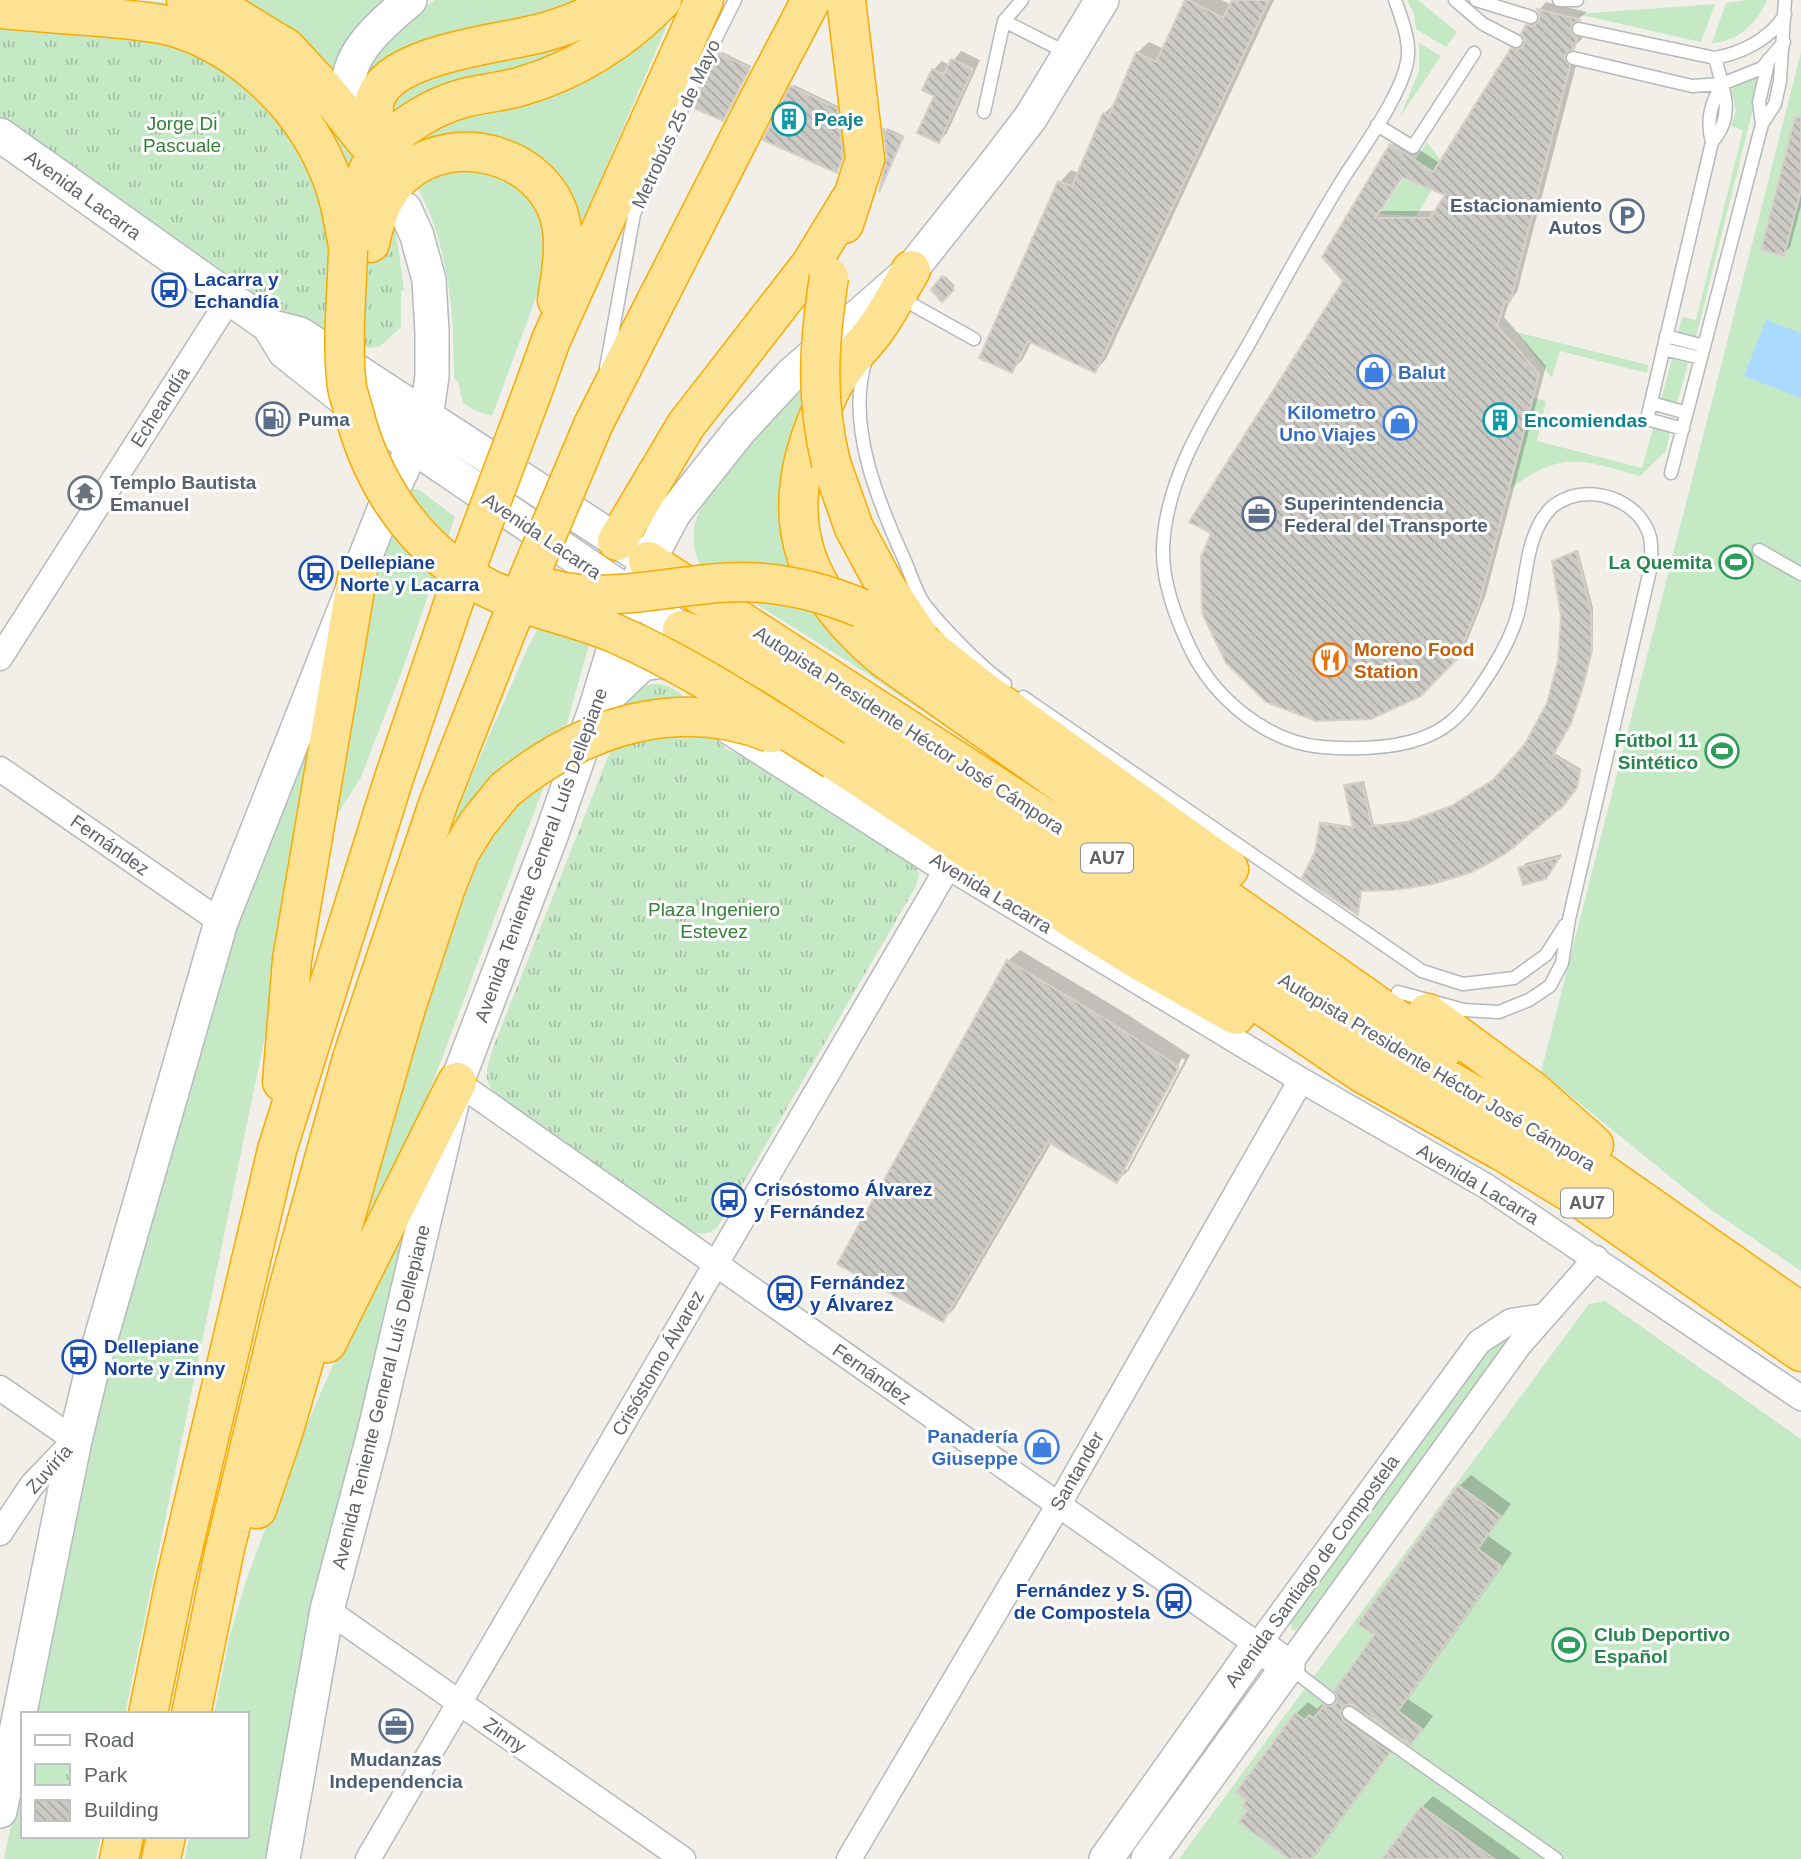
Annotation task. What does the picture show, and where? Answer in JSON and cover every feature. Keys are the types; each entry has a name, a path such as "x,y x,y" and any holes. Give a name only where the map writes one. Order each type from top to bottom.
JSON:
{"highway":[{"path":"186,0 227,12 286,48 369,138"},
{"path":"369,138 377,93 386,83 410,68 458,49 540,33 574,22 620,0"},
{"path":"662,0 617,39 566,69 523,86 465,98 442,106 400,132 379,152 361,187 346,379 358,428 373,467 400,515 422,541 478,583 504,596 602,629 682,666 834,760 1142,962 1298,1049 1362,1073"},
{"path":"148,1712 174,1586 277,1150 393,781 454,601 551,340 704,0"},
{"path":"191,1712 224,1553 288,1289 352,1058 438,804 508,627 595,420 811,0"},
{"path":"846,0 865,159 850,200 830,277 821,329 819,392 831,463 854,528 914,638"},
{"path":"0,9 102,17 170,26 208,41 236,58 272,87 299,118 328,169 355,247 369,381 388,456 417,502 464,550 487,564 562,592 600,594 740,582 770,583 824,592 861,608 914,638 1533,1091 1710,1249"},
{"path":"355,247 383,200 407,171 428,158 447,153 468,151 499,156 523,168 544,186 559,215 563,244 551,340"},
{"path":"633,551 686,425 811,264 850,200"},
{"path":"903,283 877,328 840,373 828,394 809,441 798,494 801,537 810,568 824,596 858,637 884,658 1499,1091 1568,1149"},
{"name":"Autopista Presidente Héctor José Cámpora","path":"633,551 1099,853 1328,1011 1568,1149 1801,1312"},
{"path":"277,1150 292,960 357,578"},
{"name":"Autopista Presidente Héctor José Cámpora","path":"673,646 732,652 778,677 1362,1073 1581,1199 1801,1352"},
{"path":"210,1624 253,1521 285,1430 405,1011 445,890 460,852 478,823 505,790 530,769 576,742 602,731 633,723 678,718 730,723 767,732 834,760"},
{"path":"285,1430 457,1082"},
{"path":"119,1859 124,1838"},
{"path":"161,1859 166,1838"}],"street":[{"path":"369,138 349,89 350,74 362,47 383,22 410,0"},
{"name":"Avenida Teniente General Luís Dellepiane","path":"283,1859 327,1611 373,1437 457,1082 532,887 596,707 630,596 633,551 674,513 740,430 792,374 903,283 1031,117 1102,0"},
{"name":"Avenida Lacarra","path":"0,135 269,326 300,334 633,551"},
{"path":"0,1811 75,1440 94,1362 221,922 384,507 426,418 432,376 429,280 417,236 405,209"},
{"name":"Echeandía","path":"0,658 230,298"},
{"name":"Avenida Lacarra","path":"269,326 285,352 348,402 630,596 673,646 710,708 734,731 948,867 1301,1080 1486,1186 1801,1398"},
{"path":"596,707 633,670 673,646"},
{"name":"Fernández","path":"0,769 221,922"},
{"name":"Crisóstomo Álvarez","path":"368,1859 948,867"},
{"name":"Santander","path":"849,1859 1059,1504 1301,1080"},
{"name":"Fernández","path":"457,1082 1288,1666"},
{"name":"Avenida Santiago de Compostela","path":"1148,1859 1520,1344 1596,1258"},
{"name":"Avenida Santiago de Compostela","path":"1106,1859 1479,1342 1511,1321 1544,1316"},
{"path":"0,1388 75,1440"},
{"name":"Zuviría","path":"0,1533 32,1485 75,1440"},
{"name":"Zinny","path":"327,1611 683,1859"}],"lane":[{"name":"Metrobús 25 de Mayo","path":"595,420 634,214 735,0"},
{"path":"984,112 1003,21 1022,0"},
{"path":"1395,0 1405,29 1409,56 1394,98 1322,213 1185,457 1170,505 1163,549 1170,596 1185,637 1202,673 1227,699 1261,726 1302,745 1384,747 1419,739 1450,723 1476,694 1502,653 1517,616 1537,525 1554,503 1583,493 1606,495 1630,509 1642,522 1650,538 1651,566 1569,919 1562,963 1550,986 1529,1000 1499,1012 1464,1010 1398,992"},
{"path":"1455,0 1483,24 1516,41"},
{"path":"1476,0 1531,17"},
{"path":"1559,0 1577,0"},
{"path":"1671,473 1762,124 1775,104 1784,41 1785,0"},
{"path":"1579,29 1715,58 1734,54 1762,39 1786,15"},
{"path":"1003,21 1070,55"},
{"path":"1573,58 1692,86 1722,84 1762,68 1784,41"},
{"path":"1377,125 1413,147 1474,53"},
{"path":"1683,429 1647,419 1712,142 1722,131 1726,112 1715,58"},
{"path":"1762,124 1759,102 1769,59"},
{"path":"903,283 974,339"},
{"path":"877,328 863,371 860,418 868,468 882,512 923,603 999,680 1422,971 1463,984 1514,978 1546,955 1569,919"},
{"path":"1665,342 1703,352"},
{"path":"1651,403 1687,413"},
{"path":"1759,550 1801,574"},
{"path":"1288,1666 1329,1698"},
{"path":"1349,1713 1556,1859"}],"green space":[{"path":"120,0 161,2 184,7 306,82 402,86 617,25 497,80 352,184"},
{"path":"224,0 394,0 333,86"},
{"path":"435,0 598,0 360,81 363,65 405,19"},
{"path":"1407,0 1418,0 1457,32 1446,47 1416,29 1414,14"},
{"path":"1767,0 1746,30 1730,39 1712,43 1726,3"},
{"path":"1715,4 1701,42 1577,14"},
{"path":"672,14 574,241 513,150 372,191 417,134"},
{"name":"Jorge Di Pascuale","path":"0,25 138,33 224,63 392,216 404,290 401,291 401,327 379,347 357,348 287,315 0,119"},
{"path":"1419,43 1441,56 1400,117 1419,71"},
{"name":"La Quemita","path":"1801,52 1801,1271 1710,1209 1541,1072"},
{"path":"1756,74 1760,81 1696,337 1678,333 1682,317 1696,320 1743,130 1731,126 1736,110 1731,90"},
{"path":"1427,142 1441,161 1425,186 1432,190 1416,216 1380,214"},
{"path":"449,168 512,177 548,225 543,279 492,416 463,403 458,382 454,378 451,303 443,255 436,231 416,185"},
{"path":"1516,332 1648,365 1647,373 1560,351 1552,378"},
{"path":"836,357 796,548 1097,830 868,674 703,571 697,559 694,533 696,520 705,501 764,428"},
{"path":"1672,359 1688,363 1677,404 1661,400"},
{"path":"1533,398 1546,401 1537,441 1642,468 1653,428 1670,432 1666,451 1640,476 1587,463 1559,463 1528,476 1510,489"},
{"path":"418,489 455,517 402,671 361,777 338,814 329,844 355,619 406,490"},
{"path":"566,576 592,634 565,730 399,1173 332,1305 496,785 353,1112 457,809 528,647"},
{"name":"Plaza Ingeniero Estevez","path":"658,684 669,686 684,696 707,731 726,749 770,767 913,860 919,874 916,886 719,1225 704,1233 693,1232 506,1103 493,1090 487,1079 493,1048 611,749 622,706 635,690"},
{"path":"317,704 268,1022 125,1712 33,1712 103,1387 226,947"},
{"path":"428,1167 268,1859 185,1859 189,1838 248,1838 248,1712 214,1712 230,1635 247,1578 286,1473 336,1358"},
{"name":"Club Deportivo Español","path":"1605,1301 1801,1439 1801,1859 1179,1859 1589,1304"},
{"path":"1510,1336 1511,1339 1299,1631 1292,1630 1291,1621 1495,1339"},
{"path":"21,1777 21,1838 101,1838 96,1859 4,1859"}],"water":[{"path":"1766,320 1801,333 1801,398 1744,376"}],"building":[{"path":"1185,0 1223,18 1232,0 1269,0 1095,373 1028,341 1012,373 979,358 1058,181 1072,186 1103,113 1109,116 1136,52 1156,62"},
{"path":"1537,9 1581,20 1571,27 1571,32 1577,38 1574,49 1565,55 1565,61 1570,66 1510,302 1505,301 1497,326 1539,374 1479,604 1457,659 1421,696 1371,719 1316,721 1266,702 1226,663 1202,613 1201,557 1211,533 1189,522 1343,281 1322,257 1390,144 1433,172 1511,48 1517,50 1523,46 1525,40 1521,34 1526,25 1537,23 1540,16","holes":["1402,177 1445,195 1430,218 1375,218"]},
{"path":"718,53 750,68 723,121 692,107"},
{"path":"951,59 973,69 939,143 917,133 934,96 922,90 932,69 944,74"},
{"path":"790,86 837,108 843,157 837,173 763,140"},
{"path":"1795,117 1801,118 1801,190 1784,256 1761,250"},
{"path":"883,129 903,138 879,192 887,157"},
{"path":"942,276 954,290 942,302 931,290"},
{"path":"1576,551 1591,611 1592,651 1571,723 1553,755 1580,772 1577,788 1563,806 1505,854 1472,872 1433,884 1393,890 1361,891 1358,915 1302,878 1315,852 1320,823 1353,828 1344,785 1362,782 1372,826 1405,823 1451,806 1493,780 1525,744 1547,703 1558,661 1561,616 1552,561"},
{"path":"1560,857 1546,879 1523,885 1518,868"},
{"path":"1007,960 1179,1067 1117,1183 1048,1142 943,1322 837,1264"},
{"path":"1458,1485 1501,1516 1478,1549 1501,1566 1398,1711 1422,1729 1411,1745 1354,1706 1349,1704 1342,1707 1340,1713 1343,1720 1390,1753 1311,1859 1289,1859 1239,1822 1248,1810 1242,1806 1246,1800 1236,1792 1295,1713 1305,1720 1309,1715 1314,1718 1324,1705 1332,1706 1336,1703 1337,1695 1334,1691 1374,1635 1358,1624"},
{"path":"1421,1806 1494,1859 1382,1859"}],"place":[{"name":"Peaje","path":"789,119"},
{"name":"Estacionamiento Autos","path":"1627,216"},
{"name":"Lacarra y Echandía","path":"169,290"},
{"name":"Balut","path":"1374,372"},
{"name":"Puma","path":"273,419"},
{"name":"Encomiendas","path":"1500,420"},
{"name":"Kilometro Uno Viajes","path":"1400,423"},
{"name":"Templo Bautista Emanuel","path":"85,493"},
{"name":"Superintendencia Federal del Transporte","path":"1259,514"},
{"name":"La Quemita","path":"1736,562"},
{"name":"Dellepiane Norte y Lacarra","path":"316,573"},
{"name":"Moreno Food Station","path":"1330,660"},
{"name":"Fútbol 11 Sintético","path":"1722,751"},
{"name":"Crisóstomo Álvarez y Fernández","path":"729,1200"},
{"name":"Fernández y Álvarez","path":"785,1293"},
{"name":"Dellepiane Norte y Zinny","path":"79,1357"},
{"name":"Panadería Giuseppe","path":"1042,1447"},
{"name":"Fernández y S. de Compostela","path":"1174,1601"},
{"name":"Club Deportivo Español","path":"1569,1645"},
{"name":"Mudanzas Independencia","path":"396,1726"}]}
